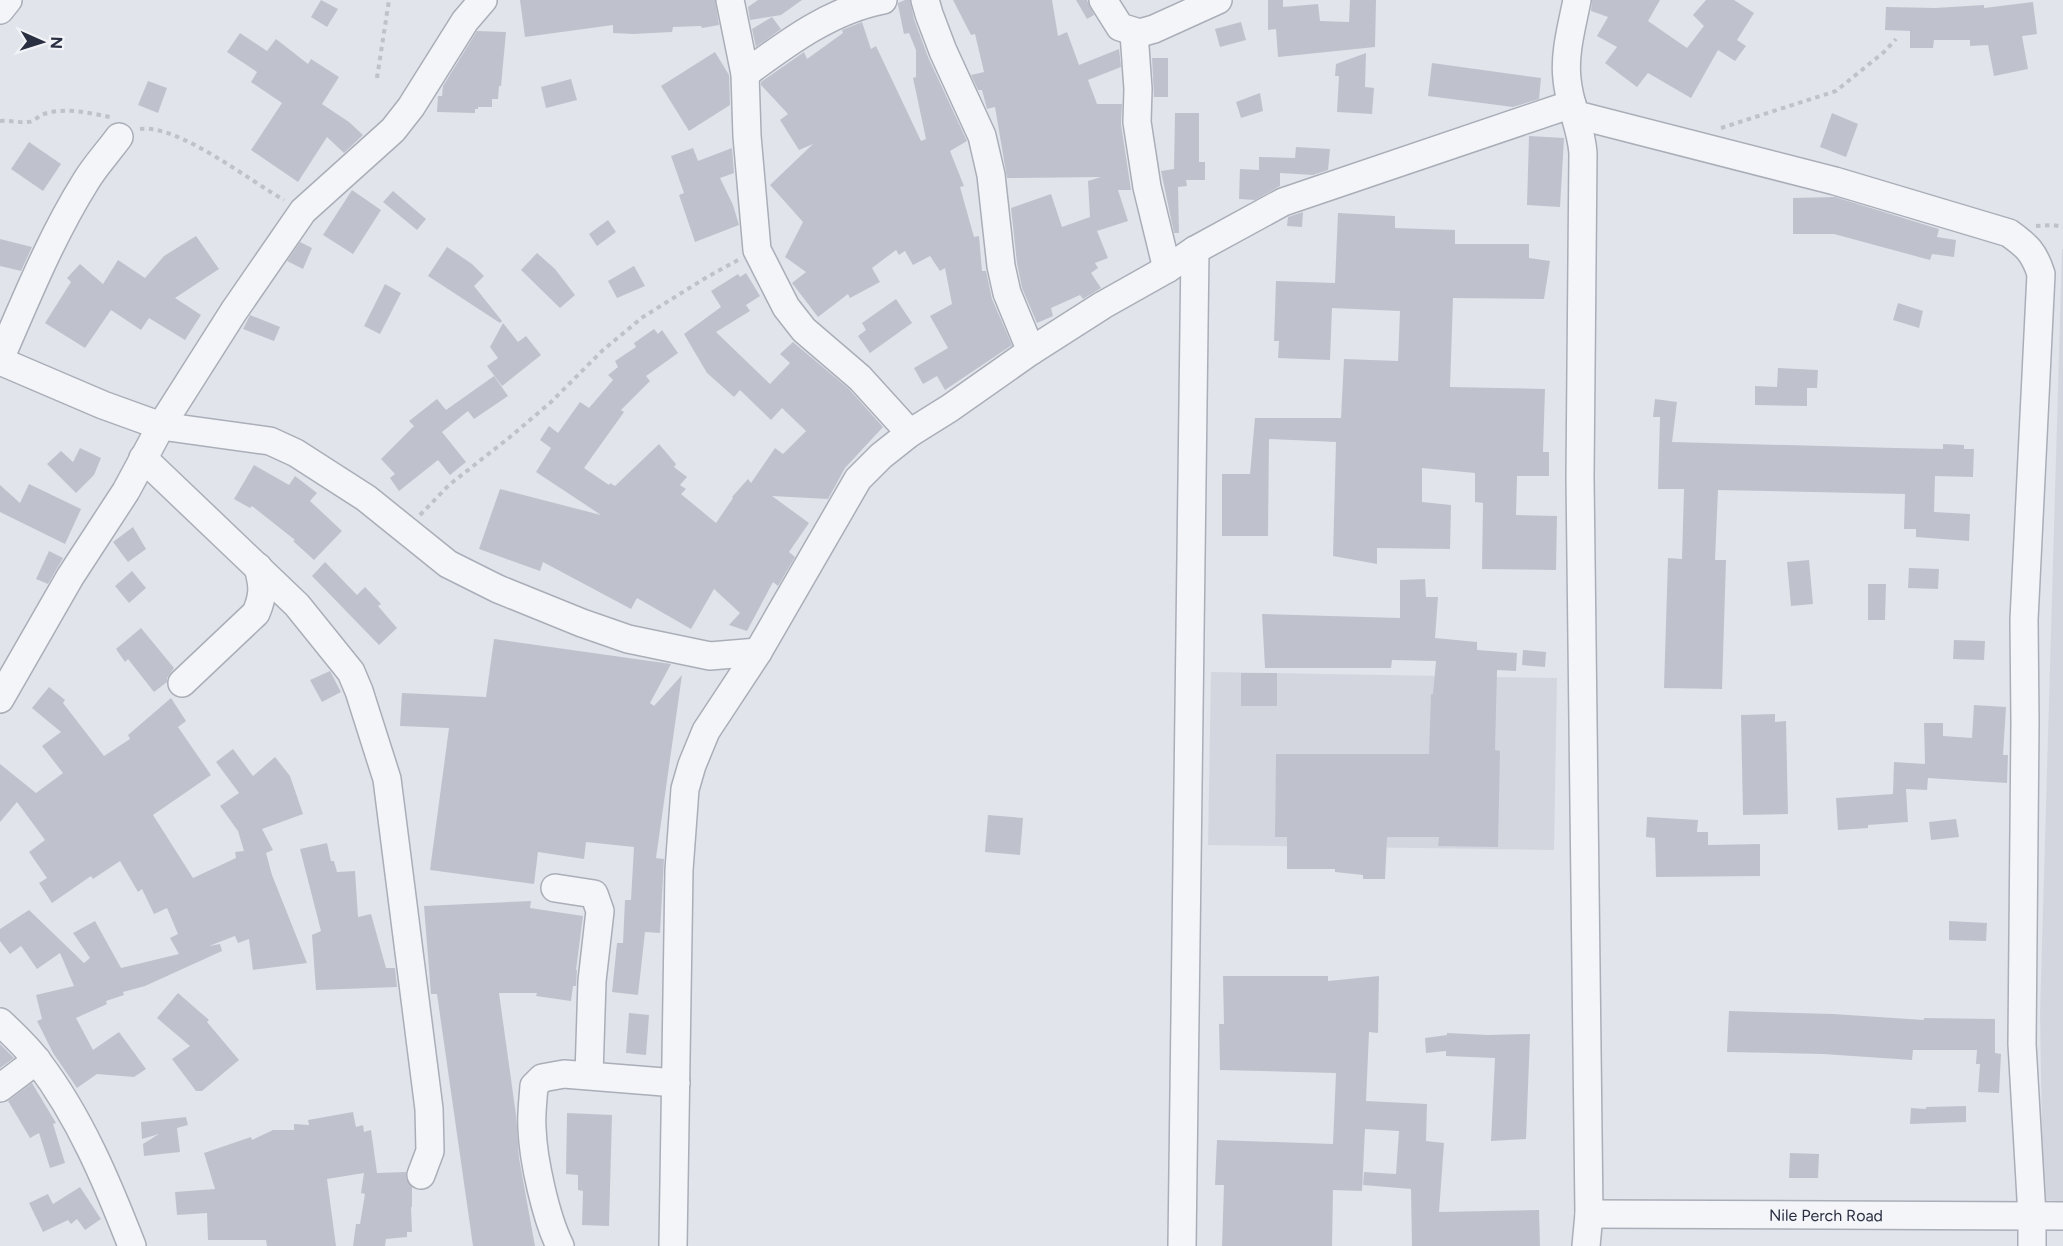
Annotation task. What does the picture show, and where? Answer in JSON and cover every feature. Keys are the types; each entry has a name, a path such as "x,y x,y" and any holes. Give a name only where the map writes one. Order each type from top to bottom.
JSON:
{"street":[{"path":"0,10 8,0"},
{"path":"0,699 70,577 126,491 161,426 234,310 303,211 393,130 411,107 465,21 483,0"},
{"path":"730,0 745,74 747,136 757,250 777,292 804,330 860,378 910,433"},
{"path":"745,74 787,43 854,7 884,0"},
{"path":"925,0 928,14 943,51 982,136 991,175 1001,266 1007,293 1031,351"},
{"path":"1103,0 1120,27 1134,33 1154,28 1218,0"},
{"path":"1577,0 1567,53 1567,80 1582,133 1583,153 1580,477 1589,1214 1586,1246"},
{"path":"1134,33 1138,89 1137,122 1147,187 1167,269"},
{"path":"673,1246 679,870 685,789 706,731 758,652 858,479 881,456 910,433 1031,351 1195,250 1283,202 1574,109 2009,232 2028,246 2037,260 2041,274 2024,620 2022,1044 2032,1246"},
{"path":"127,127 87,179 65,217 47,251 0,360 103,405 161,426 270,441 296,453 366,498 448,564 498,589 628,639 710,656 758,652"},
{"path":"1182,1246 1195,250"},
{"path":"143,458 297,605 351,672 375,735 387,778 431,1134 430,1151 420,1175"},
{"path":"182,683 256,613 262,598 263,583 258,567"},
{"path":"555,888 594,894 600,911 592,981 589,1075"},
{"path":"0,1022 37,1060 64,1099 109,1187 132,1246"},
{"path":"0,1088 37,1060"},
{"path":"560,1246 554,1235 540,1177 532,1129 534,1086 542,1078 564,1074 676,1083"},
{"name":"Nile Perch Road","path":"1589,1214 2063,1216"}],"path":[{"path":"377,78 389,0"},
{"path":"1716,130 1836,91 1884,52 1896,39"},
{"path":"0,121 18,120 25,123 44,114 60,111 90,113 127,127 161,130 230,165 303,211"},
{"path":"394,522 423,514 449,485 551,402 603,350 642,317 707,277 757,250"}],"shaded area":[{"path":"2062,249 2063,1201 2043,1200 2040,1014"},
{"path":"1211,672 1557,678 1554,850 1208,845"}],"building":[{"path":"321,0 338,9 327,27 311,17"},
{"path":"520,0 715,0 719,25 702,28 701,26 673,27 672,32 633,34 613,33 613,25 525,37"},
{"path":"758,0 802,0 781,15 750,20 748,7"},
{"path":"905,0 910,0 914,19 928,57 967,141 950,151 964,186 960,187 974,237 979,236 982,271 986,271 992,299 1012,345 945,390 937,376 923,384 914,368 948,348 930,316 952,304 945,268 940,271 930,256 913,265 905,251 899,255 896,250 872,268 880,282 850,298 848,294 818,317 792,283 806,272 785,257 803,222 770,185 813,144 799,150 780,120 788,114 761,85 761,82 804,52 807,59 843,33 842,30 862,22 871,49 876,46 921,141 926,139 913,78 916,77 916,50 909,33 904,34 898,5"},
{"path":"953,0 1052,0 1058,36 1067,32 1079,65 1119,49 1121,67 1088,80 1097,104 1122,104 1121,124 1131,190 1118,190 1128,221 1097,231 1108,258 1095,263 1098,268 1091,273 1101,288 1083,299 1080,295 1051,308 1053,316 1037,323 1022,288 1011,208 1051,194 1062,227 1090,217 1088,181 1101,177 1007,178 995,107 987,109 982,90 978,90 971,75 984,72 975,34 971,35"},
{"path":"1076,0 1087,0 1094,15 1087,19"},
{"path":"1268,0 1283,0 1283,7 1318,4 1320,21 1349,22 1350,0 1376,0 1375,47 1278,57 1276,29 1268,30"},
{"path":"1592,0 1660,0 1648,21 1687,48 1704,26 1693,15 1706,0 1734,0 1754,13 1737,40 1746,46 1735,61 1718,50 1691,98 1648,73 1637,87 1605,63 1617,47 1597,36 1608,17 1591,11"},
{"path":"2033,2 2037,34 2022,36 2028,69 1994,76 1988,45 1970,46 1970,40 1934,40 1933,48 1910,48 1910,31 1885,30 1886,7 1935,8 1984,5 1984,8"},
{"path":"772,17 781,29 756,47 752,29"},
{"path":"1241,22 1246,40 1220,47 1215,29"},
{"path":"477,31 506,32 498,99 492,99 492,107 478,107 475,113 437,112 438,96 442,96 443,86"},
{"path":"240,33 267,51 276,39 308,64 311,59 339,77 322,104 349,122 363,135 344,153 327,137 298,182 251,150 282,103 251,82 257,72 227,52"},
{"path":"715,52 729,75 730,105 689,131 661,86"},
{"path":"1366,53 1365,87 1374,88 1372,114 1337,112 1339,76 1335,76 1336,64"},
{"path":"1152,58 1168,58 1168,97 1154,97"},
{"path":"1432,63 1541,78 1539,99 1513,107 1428,96"},
{"path":"571,79 577,100 546,108 541,87"},
{"path":"148,81 167,88 158,113 138,105"},
{"path":"1260,93 1263,111 1241,118 1236,102"},
{"path":"1175,113 1199,113 1199,162 1205,162 1205,180 1186,180 1187,186 1178,187 1179,233 1174,233 1161,171 1174,169"},
{"path":"1832,113 1858,124 1846,157 1820,147"},
{"path":"1529,136 1564,138 1560,207 1527,205"},
{"path":"29,142 61,164 43,191 11,169"},
{"path":"1296,147 1330,149 1328,170 1313,175 1280,173 1280,186 1255,200 1239,199 1240,169 1259,170 1259,157 1295,158"},
{"path":"693,148 698,161 732,148 734,173 720,178 733,205 739,225 695,242 679,195 684,193 671,156"},
{"path":"352,190 381,210 353,254 323,235"},
{"path":"393,191 426,219 417,230 383,202"},
{"path":"1835,197 1939,229 1937,237 1956,240 1954,257 1932,254 1930,260 1834,234 1793,234 1793,198"},
{"path":"1303,212 1302,227 1287,226 1288,217"},
{"path":"1338,213 1395,216 1395,228 1455,230 1455,244 1529,244 1529,258 1550,261 1544,299 1453,298 1450,387 1545,389 1543,452 1549,452 1549,476 1517,476 1516,515 1557,516 1556,570 1482,569 1483,503 1475,502 1475,473 1422,468 1422,502 1451,505 1450,549 1377,548 1377,564 1333,556 1336,442 1269,439 1268,536 1222,536 1222,474 1250,474 1255,418 1341,418 1344,359 1398,361 1400,311 1332,308 1330,360 1278,358 1279,341 1274,341 1276,281 1335,283"},
{"path":"608,220 616,232 597,246 589,234"},
{"path":"196,236 219,269 175,298 201,315 185,340 149,318 141,330 111,310 85,348 45,323 71,282 67,278 80,264 103,284 118,260 145,278 164,256"},
{"path":"0,239 32,247 21,271 0,266"},
{"path":"300,242 312,248 303,269 287,261"},
{"path":"447,247 472,264 484,276 474,286 502,321 500,323 428,276"},
{"path":"537,253 555,269 575,295 560,308 521,270"},
{"path":"634,266 645,286 617,298 608,281"},
{"path":"746,273 760,296 746,305 750,311 716,332 770,384 790,363 780,354 793,342 849,389 883,427 845,468 828,499 772,496 809,523 789,552 795,557 778,586 773,582 747,631 729,625 740,613 714,589 691,629 637,598 631,609 543,562 540,571 479,549 500,489 601,515 536,472 551,448 540,440 549,426 558,433 580,402 589,408 613,380 608,375 618,367 615,361 636,347 634,343 654,329 658,334 662,330 678,353 646,376 650,381 621,410 624,412 584,468 609,485 610,483 615,486 659,444 676,464 674,467 687,477 680,485 686,489 681,494 716,523 732,497 748,479 751,483 775,448 783,454 806,431 782,408 771,420 740,390 734,397 707,373 684,334 721,307 711,291 738,274 740,277"},
{"path":"385,284 401,293 380,334 364,326"},
{"path":"896,299 912,323 870,353 858,336 866,330 862,323"},
{"path":"1898,303 1923,311 1919,328 1893,320"},
{"path":"250,315 280,327 274,341 243,329"},
{"path":"503,323 518,342 526,336 541,355 502,386 487,366 498,358 490,347"},
{"path":"1778,368 1818,370 1817,388 1807,388 1807,406 1755,405 1755,386 1777,387"},
{"path":"494,376 508,396 474,419 468,411 442,432 466,462 450,475 438,460 399,491 390,478 395,474 381,459 414,426 409,421 437,399 446,410"},
{"path":"1655,399 1677,402 1672,442 1943,449 1943,444 1964,445 1964,449 1974,449 1973,477 1935,476 1934,512 1970,514 1969,541 1916,537 1916,529 1904,529 1905,494 1718,490 1715,560 1726,560 1722,689 1664,688 1668,558 1682,559 1684,489 1658,489 1660,417 1653,417"},
{"path":"80,448 101,458 94,475 76,493 47,464 61,451 73,462"},
{"path":"254,465 289,485 295,476 317,493 310,501 342,531 314,560 293,541 295,540 252,506 250,508 234,499"},
{"path":"29,484 81,509 65,544 0,512 0,485 20,503"},
{"path":"133,527 146,549 128,562 113,542"},
{"path":"49,551 63,558 48,584 36,579"},
{"path":"1809,560 1813,604 1791,606 1787,562"},
{"path":"325,562 357,595 365,587 381,604 378,606 397,628 379,645 312,576"},
{"path":"1909,568 1939,569 1938,589 1908,588"},
{"path":"132,571 146,588 129,603 115,586"},
{"path":"1425,579 1426,597 1438,597 1435,638 1477,642 1477,650 1517,653 1516,671 1497,670 1495,750 1500,751 1498,847 1438,846 1439,837 1387,837 1385,879 1363,879 1363,875 1335,872 1335,869 1287,869 1287,837 1275,837 1276,754 1429,754 1431,694 1433,694 1436,661 1392,660 1391,668 1265,668 1262,614 1400,618 1400,580"},
{"path":"1868,584 1886,584 1885,620 1868,620"},
{"path":"141,628 174,668 167,682 154,692 128,659 125,662 116,649"},
{"path":"494,639 671,664 650,703 654,706 682,675 656,858 664,859 660,933 645,932 638,995 612,992 617,943 623,943 625,900 631,900 634,847 586,842 584,859 538,852 534,884 430,870 449,728 400,726 402,693 486,697"},
{"path":"1954,640 1985,641 1984,660 1953,659"},
{"path":"1523,650 1546,652 1545,667 1522,665"},
{"path":"330,671 341,692 322,702 310,680"},
{"path":"1241,673 1277,673 1277,706 1241,706"},
{"path":"49,687 65,700 63,703 104,756 130,739 128,735 171,698 186,721 178,727 211,775 153,815 193,878 236,858 235,852 244,851 238,831 220,806 239,793 216,762 233,749 253,776 275,757 290,776 303,814 262,829 273,850 266,853 272,875 307,963 253,970 249,939 238,943 235,936 209,946 220,944 222,951 106,1001 107,1004 76,1018 93,1050 119,1032 146,1069 134,1077 97,1074 77,1088 53,1053 37,1021 42,1019 36,995 74,986 60,953 37,969 21,946 10,954 0,941 0,929 29,910 84,963 90,958 73,933 95,921 121,968 179,954 170,938 178,934 167,908 154,914 142,889 138,892 120,861 93,879 91,876 52,903 39,883 47,878 29,852 45,840 17,802 0,822 0,764 36,793 63,773 42,746 61,732 32,708"},
{"path":"1974,705 2006,707 2003,755 2008,755 2007,783 1928,778 1927,790 1906,789 1908,822 1838,830 1836,798 1893,794 1894,762 1925,764 1924,723 1943,723 1943,736 1972,738"},
{"path":"1775,714 1775,722 1786,721 1788,814 1743,815 1741,715"},
{"path":"988,815 1023,818 1020,855 985,852"},
{"path":"1647,817 1698,820 1697,832 1708,832 1708,845 1760,844 1760,876 1656,877 1655,838 1646,837"},
{"path":"1956,819 1959,837 1931,840 1929,822"},
{"path":"327,843 331,861 334,861 337,872 355,871 358,917 371,914 386,968 395,968 397,987 316,990 312,935 321,931 300,849"},
{"path":"531,901 530,908 583,916 576,986 573,986 571,1001 536,996 537,993 499,993 516,1115 519,1158 535,1246 473,1246 437,994 431,994 424,906"},
{"path":"1949,921 1987,923 1986,941 1949,940"},
{"path":"1223,976 1328,976 1328,981 1379,976 1378,1033 1369,1032 1366,1101 1427,1104 1426,1141 1444,1143 1439,1212 1539,1210 1540,1246 1412,1246 1411,1189 1363,1185 1364,1172 1396,1174 1399,1131 1365,1129 1362,1191 1333,1190 1332,1246 1222,1246 1224,1185 1215,1185 1217,1140 1333,1144 1336,1073 1220,1070 1219,1024 1224,1024"},
{"path":"178,993 209,1020 207,1022 239,1060 202,1091 196,1091 172,1059 190,1046 157,1018"},
{"path":"1729,1011 1924,1020 1924,1018 1995,1019 1995,1053 2001,1054 1999,1093 1978,1092 1980,1064 1976,1064 1977,1050 1913,1050 1912,1060 1823,1054 1727,1052"},
{"path":"629,1013 649,1015 646,1055 626,1053"},
{"path":"1447,1033 1530,1034 1526,1139 1491,1141 1495,1058 1446,1056 1446,1051 1426,1053 1425,1038 1447,1035"},
{"path":"0,1044 14,1058 0,1068"},
{"path":"32,1083 56,1123 53,1124 65,1163 50,1168 39,1133 30,1138 8,1101"},
{"path":"1966,1106 1966,1122 1910,1124 1911,1108"},
{"path":"353,1112 356,1127 363,1125 364,1132 371,1130 377,1173 406,1172 406,1178 412,1187 412,1232 407,1232 407,1237 386,1239 385,1246 353,1246 356,1224 360,1224 365,1194 361,1193 364,1173 327,1179 336,1246 267,1246 266,1240 208,1240 207,1213 177,1215 175,1192 215,1189 204,1153 251,1137 252,1140 273,1130 294,1130 294,1124 309,1125 308,1120"},
{"path":"567,1113 612,1115 609,1226 582,1225 583,1191 578,1190 578,1175 566,1174"},
{"path":"186,1117 188,1125 177,1128 180,1152 144,1156 143,1144 159,1134 142,1139 141,1122"},
{"path":"1790,1153 1819,1154 1818,1178 1789,1178"},
{"path":"80,1187 101,1219 85,1230 77,1219 71,1224 68,1220 43,1232 29,1203 48,1194 53,1204"}]}
